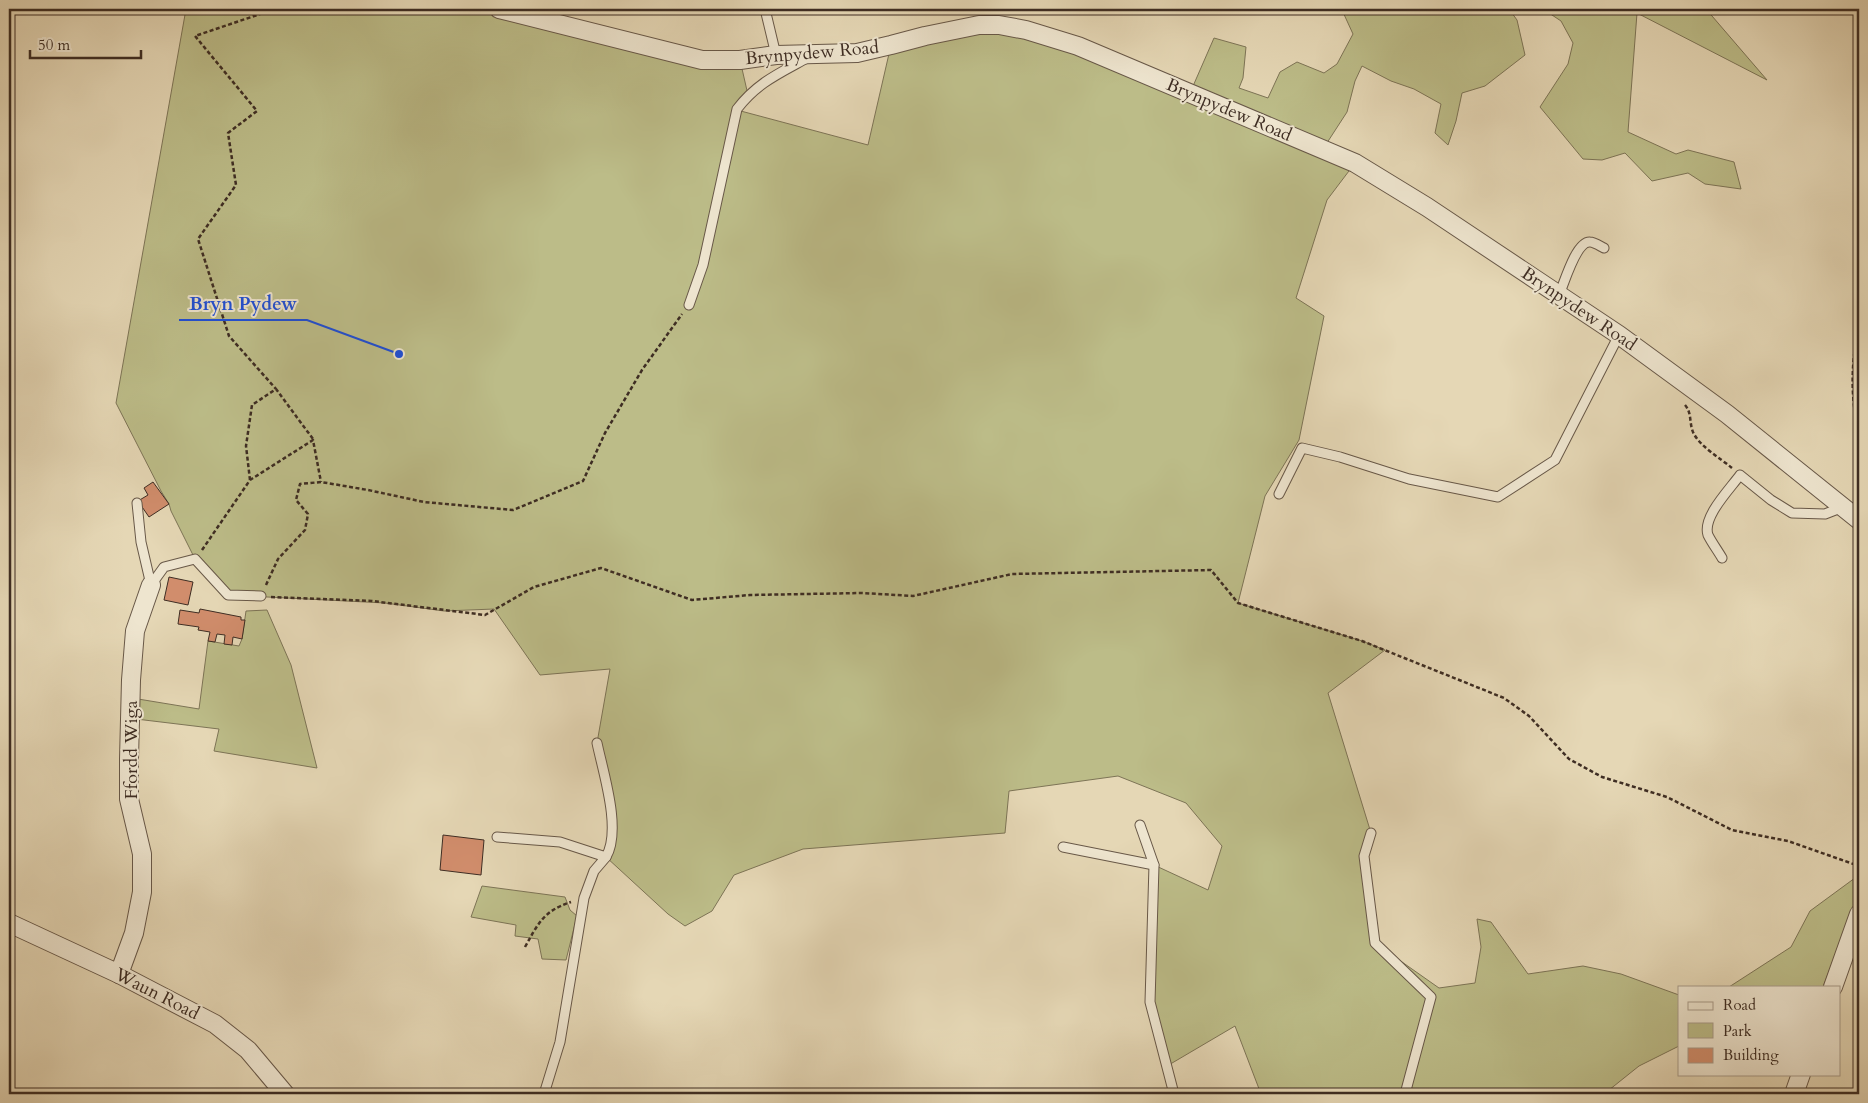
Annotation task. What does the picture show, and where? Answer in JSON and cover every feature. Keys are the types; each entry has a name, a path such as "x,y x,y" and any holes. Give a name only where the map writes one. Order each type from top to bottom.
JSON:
{"street":[{"name":"Brynpydew Road","path":"499,9 702,60 740,60 776,55 857,52 979,25 999,25 1026,30 1078,46 1355,163 1427,207 1619,335 1727,414 1859,520"},
{"name":"Ffordd Wiga","path":"120,974 134,933 142,892 142,854 129,799 131,680 135,631 151,585"},
{"path":"1833,986 1859,914"},
{"name":"Waun Road","path":"9,923 120,974 215,1024 248,1050 285,1094"},
{"path":"1794,1094 1801,1076"}],"lane":[{"path":"765,9 776,55"},
{"path":"689,305 703,266 737,110 748,95 762,83 814,54"},
{"path":"1559,295 1569,267 1579,249 1585,243 1591,241 1604,248"},
{"path":"1279,494 1302,448 1340,457 1409,479 1498,497 1555,460 1619,335"},
{"path":"1722,558 1708,535 1708,518 1740,475 1771,500 1792,513 1825,514 1843,507"},
{"path":"137,503 141,542 151,585"},
{"path":"151,585 164,566 195,559 228,595 261,596"},
{"path":"544,1094 560,1042 584,898 594,871 611,849 610,800 596,743"},
{"path":"1140,824 1154,865 1150,1002 1174,1094"},
{"path":"1371,833 1364,856 1375,943 1431,997 1405,1094"},
{"path":"497,838 560,842 606,857"},
{"path":"1064,847 1154,865"}],"path":[{"path":"275,9 195,36 257,111 228,133 236,185 198,239 229,336 276,389 313,440 321,482"},
{"path":"689,305 642,370 606,433 583,481 513,510 424,502 321,482 300,484 296,500 308,514 305,530 278,559 261,596 372,601 485,614 534,587 600,568 692,600 759,595 862,593 913,596 1012,574 1212,570 1238,603 1362,641 1504,698 1529,716 1569,759 1602,777 1667,797 1732,830 1788,842 1859,866"},
{"path":"1859,326 1853,364 1853,394 1859,433"},
{"path":"250,480 246,446 252,405 276,389"},
{"path":"1682,401 1690,411 1693,432 1702,444 1740,475"},
{"path":"195,559 250,480 313,440"},
{"path":"525,947 541,919 563,905 584,898"}],"green space":[{"path":"186,9 499,9 740,60 748,95 737,110 868,145 891,45 999,25 1190,93 1214,38 1246,47 1243,78 1239,88 1268,98 1280,72 1297,62 1324,73 1337,64 1353,34 1342,10 1344,9 1509,9 1517,20 1525,55 1485,86 1462,93 1448,145 1435,133 1441,104 1414,89 1391,81 1362,66 1355,81 1347,112 1323,149 1355,163 1327,200 1296,298 1324,316 1299,440 1265,496 1238,603 1362,641 1385,650 1328,693 1371,833 1364,856 1375,943 1439,988 1475,983 1481,947 1477,919 1491,922 1528,974 1583,966 1621,974 1678,995 1678,1046 1639,1066 1604,1094 1261,1094 1235,1026 1167,1066 1150,1002 1154,865 1208,890 1222,846 1186,803 1118,776 1009,791 1005,833 803,849 734,875 712,911 685,926 668,914 606,857 612,838 597,743 610,669 540,675 494,609 444,611 385,603 228,595 195,559 169,504 116,403"},
{"path":"1543,9 1706,9 1767,80 1637,13 1628,132 1676,154 1688,150 1734,162 1741,189 1705,184 1688,173 1652,181 1625,153 1602,160 1583,159 1540,107 1568,64 1573,43 1561,21"},
{"path":"267,610 291,665 317,768 214,751 219,729 136,719 138,699 199,709 208,641 239,646 242,639 246,611"},
{"path":"1859,875 1859,893 1823,986 1731,986 1791,947 1810,911"},
{"path":"482,886 565,897 570,910 577,916 566,960 542,959 538,939 515,936 516,925 471,917"}],"building":[{"path":"153,482 169,504 149,517 138,501 148,495 144,488"},
{"path":"169,577 193,582 188,605 164,600"},
{"path":"200,609 241,617 241,620 245,620 242,639 233,637 232,645 224,644 225,635 217,634 215,642 208,641 210,632 198,630 199,627 178,624 180,610 199,613"},
{"path":"443,835 484,840 481,875 440,870"}],"place":[{"name":"Bryn Pydew","path":"399,354"}]}
